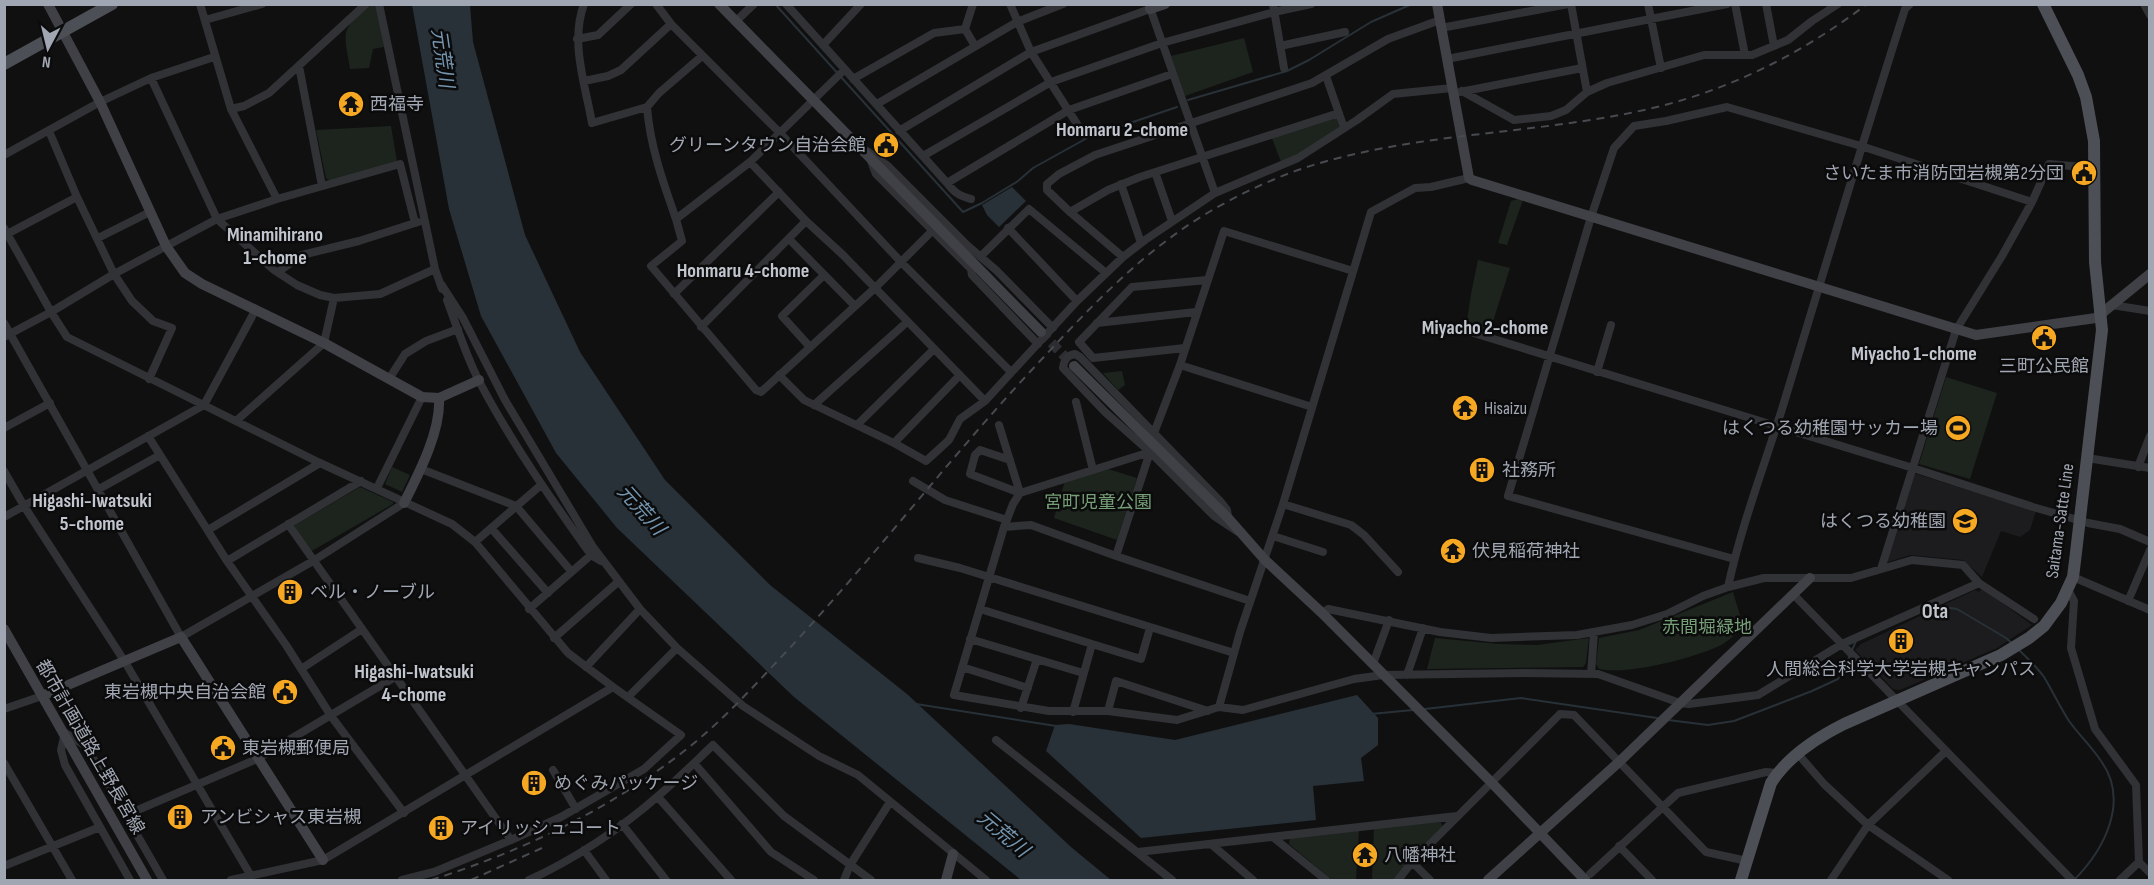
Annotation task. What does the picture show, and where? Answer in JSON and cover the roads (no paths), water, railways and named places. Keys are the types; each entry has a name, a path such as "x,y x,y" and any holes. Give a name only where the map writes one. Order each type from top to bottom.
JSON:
{"main road":[{"path":"4,64 112,4"},
{"name":"Saitama-Satte Line","path":"1741,880 1766,794 1777,773 1798,754 1833,730 2001,655 2022,643 2044,627 2068,590 2073,577 2102,330 2095,262 2094,141 2086,96 2043,4"}],"street":[{"path":"48,4 100,102 166,246 185,273 202,284 324,343 422,397 439,398 479,380"},
{"path":"200,4 231,109 277,199"},
{"path":"206,20 262,4"},
{"path":"231,109 244,106 269,93 366,4"},
{"path":"379,4 435,269 458,329 479,380 541,485 591,555 604,564"},
{"path":"584,4 579,19 577,39 592,123 647,107 702,56"},
{"path":"577,39 597,35 631,4"},
{"path":"656,4 702,56 779,132 901,262 1011,372"},
{"path":"719,4 1041,332"},
{"path":"735,22 754,4"},
{"path":"786,4 954,192 971,199"},
{"path":"822,45 861,4"},
{"path":"1010,4 1031,52 1084,135"},
{"path":"877,104 1017,22 1063,4"},
{"path":"899,131 1031,52 1149,7 1165,4"},
{"path":"923,156 1051,82 1162,43 1274,8 1311,4"},
{"path":"1437,4 1447,59 1456,91 1469,178"},
{"path":"1123,257 1047,190 1047,184 1059,174 1095,155 1326,76 1388,39 1440,24 1569,4 1587,92"},
{"path":"1648,4 1661,68"},
{"path":"1447,59 1727,4"},
{"path":"1735,4 1745,55"},
{"path":"1766,4 1774,46"},
{"path":"1456,91 1514,120 1551,116 1566,110 1587,92 1607,82 1704,55 1752,55 1788,40 1838,4"},
{"path":"1728,587 1734,560 1777,426 1861,146 1905,9 1910,4"},
{"path":"2144,4 2150,15"},
{"path":"964,29 971,7"},
{"path":"1149,7 1215,193"},
{"path":"1274,8 1284,68"},
{"path":"584,81 608,76 621,70 672,24"},
{"path":"854,80 934,33 964,29"},
{"path":"964,29 975,46"},
{"path":"1281,46 1345,32"},
{"path":"4,155 100,102 151,78 214,57"},
{"path":"299,66 322,186"},
{"path":"779,375 804,400 926,461 950,440 960,419 985,401 1077,301 1123,257 1215,193 1298,158 1393,94 1456,91 1582,68"},
{"path":"676,219 750,162 841,73"},
{"path":"947,183 1069,110 1172,74"},
{"path":"1326,76 1344,128"},
{"path":"151,78 218,219 256,255 278,272 320,296 334,298 380,294 435,269"},
{"path":"1734,560 1508,496 1591,217 1614,148 1634,126 1666,121 1727,106 1861,146 2032,202"},
{"path":"647,107 649,133 655,157 682,241 651,266 756,390 761,392 875,288 932,231"},
{"path":"1070,212 1121,184 1339,113"},
{"path":"49,130 77,197 114,274 132,301 153,321 172,328 149,379"},
{"path":"865,151 876,174 971,269 972,275 1038,344"},
{"path":"865,151 888,166 1053,327"},
{"path":"750,162 806,222 843,255 985,401"},
{"path":"8,335 114,274 218,219 277,199 400,164 415,223"},
{"path":"1881,569 1956,330 2002,256 2032,202 2049,164 2095,168"},
{"path":"1155,172 1172,221"},
{"path":"1219,707 1371,212 1415,188 1431,187 1469,178 1976,335 2084,320 2101,315 2150,274"},
{"path":"1121,184 1141,243"},
{"path":"674,294 779,192"},
{"path":"77,197 7,237 67,336 236,422 452,524 475,542 554,638 585,667 681,735 644,769 576,809 511,840 434,872 402,880"},
{"path":"981,256 1029,208 1106,273"},
{"path":"98,238 150,212"},
{"path":"278,272 302,255 359,241 425,219"},
{"path":"701,327 806,222"},
{"path":"1008,228 1077,301"},
{"path":"1154,433 1180,365 1224,231 1353,271"},
{"path":"789,239 855,306"},
{"path":"810,347 782,316 824,275"},
{"path":"1185,348 1093,358 1078,342 1132,287 1207,280"},
{"path":"441,284 463,318 505,400 604,564 640,609 677,648 742,706 819,756 858,775 986,880"},
{"path":"236,422 324,343 334,298"},
{"path":"2112,305 2150,311"},
{"path":"4,517 204,405 256,309"},
{"path":"1097,323 1196,312"},
{"path":"814,405 907,322"},
{"path":"4,323 8,335 50,403 181,637 323,860"},
{"path":"1597,372 1611,325"},
{"path":"389,380 405,354 426,341 458,329"},
{"path":"1464,330 2033,507 2120,529 2150,542"},
{"path":"857,425 934,349"},
{"path":"1228,518 1227,510 1220,501 1080,357 1075,354 1070,355 1064,361 1063,368 1105,412 1150,452 1214,516 1244,536"},
{"path":"1180,365 1312,407"},
{"path":"1074,366 1228,518 1265,560 1322,613 1492,783 1539,834 1587,877 1678,793 1766,772 1777,773"},
{"path":"894,443 960,375"},
{"path":"377,488 422,397"},
{"path":"4,709 42,696 181,637 313,561 405,503 421,469 440,412 439,398"},
{"path":"1076,402 1093,470"},
{"path":"4,428 50,403"},
{"path":"999,425 1020,493 1005,524 954,695 1022,708 1073,712 1108,711 1171,720 1219,707 1243,710 1354,679 1383,675 1598,674 1680,703 1689,704 1758,695 1842,644 1979,583"},
{"path":"148,436 227,561 302,669 331,716 404,813"},
{"path":"2138,467 2150,436"},
{"path":"1010,460 980,450 975,455 970,474 1020,493 1150,452"},
{"path":"1116,556 1150,452"},
{"path":"99,489 160,455"},
{"path":"2087,458 2150,468"},
{"path":"208,530 320,463"},
{"path":"421,469 516,506 571,571"},
{"path":"4,471 24,506 125,662 251,876"},
{"path":"227,561 361,481"},
{"path":"913,481 945,500 1005,524 1031,525 1250,601"},
{"path":"475,542 541,485"},
{"path":"1283,504 1351,525 1364,535 1398,572"},
{"path":"288,524 511,840"},
{"path":"491,528 548,593"},
{"path":"1273,536 1323,552"},
{"path":"2128,601 2150,550"},
{"path":"529,609 591,555"},
{"path":"918,558 960,568 1234,653"},
{"path":"1322,613 1328,609 1423,628 1491,638 1594,633 1632,625 1667,614 1703,596 1764,578 1851,578 1911,560 1963,565 1979,583 2034,619"},
{"path":"2073,577 2150,610"},
{"path":"1488,880 1619,762 1810,578"},
{"path":"554,638 618,582"},
{"path":"2068,590 2074,601 2071,648 2095,729 2136,785 2139,862 2150,873"},
{"path":"1793,594 2072,880"},
{"path":"585,667 640,609"},
{"path":"980,609 1141,659 1150,628"},
{"path":"1373,664 1389,620"},
{"path":"1407,675 1423,628"},
{"name":"都市計画道路上野長宮線","path":"4,629 147,880"},
{"path":"302,669 362,629"},
{"path":"1591,674 1594,633"},
{"path":"970,639 1083,673"},
{"path":"1073,712 1092,644"},
{"path":"628,697 677,648"},
{"path":"1022,708 1037,659"},
{"path":"962,667 1028,687"},
{"path":"126,815 257,759 395,677"},
{"path":"1108,711 1116,681 1208,711"},
{"path":"231,880 323,860 613,687"},
{"path":"1398,880 1412,862 1560,714 1574,715 1706,852 1747,861"},
{"path":"130,880 65,765 61,750 65,733 86,746 163,880"},
{"path":"996,740 1172,880"},
{"path":"530,880 544,878 622,824 658,797 713,745 784,816 871,880"},
{"path":"1830,880 1868,825 1946,751"},
{"path":"1798,754 1824,784 1868,825 1948,880"},
{"path":"4,763 72,880"},
{"path":"694,763 771,852 814,880"},
{"path":"553,770 576,809"},
{"path":"658,797 731,880"},
{"path":"844,880 850,865 890,802"},
{"path":"1138,852 1457,816"},
{"path":"622,824 666,880"},
{"path":"4,866 100,827"},
{"path":"1275,838 1326,880"},
{"path":"1211,844 1253,880"},
{"path":"1619,846 1652,880"},
{"path":"2139,847 2150,848"},
{"path":"584,850 606,880"},
{"path":"946,880 953,854"},
{"path":"1412,862 1430,880"},
{"path":"2120,880 2139,862"}],"water":[{"name":"元荒川","path":"412,5 470,5 473,42 525,235 580,352 665,480 770,585 907,694 1071,847 1111,880 1021,880 794,697 617,528 556,453 481,316 449,209"},
{"path":"1012,187 1026,201 999,227 987,215 982,205"},
{"path":"1357,695 1378,718 1378,745 1361,758 1364,781 1313,786 1316,820 1141,838 1046,751 1055,725 1069,724 1175,740"}],"waterway":[{"path":"775,4 963,212 1018,181 1033,168 1089,137 1177,107"},
{"path":"1188,100 1287,71 1371,22 1412,4"},
{"path":"1936,606 1957,609 2013,644"},
{"path":"1668,720 1708,725 1734,721 1812,691 1838,679 1846,669 1856,641"},
{"path":"2019,650 2044,677 2069,721 2101,761 2109,776 2113,792 2110,824 2103,840 2085,868 2074,880"},
{"path":"1425,709 1521,698 1657,718"},
{"path":"916,704 1056,726"},
{"path":"1371,714 1413,710"}],"tunnel":[{"path":"1041,332 1074,366"}],"railway":[{"path":"431,880 497,857 591,812 650,776 708,731 817,618 996,409 1069,330 1135,266 1209,212 1291,172 1362,153 1446,138 1573,123 1615,116 1686,99 1741,79 1793,53 1867,4"},
{"path":"471,880 542,848"}],"place":[{"name":"西福寺","path":"351,104"},
{"name":"グリーンタウン自治会館","path":"886,145"},
{"name":"さいたま市消防団岩槻第2分団","path":"2084,173"},
{"name":"三町公民館","path":"2044,338"},
{"name":"Hisaizu","path":"1465,408"},
{"name":"はくつる幼稚園サッカー場","path":"1958,428"},
{"name":"社務所","path":"1482,470"},
{"name":"はくつる幼稚園","path":"1965,521"},
{"name":"伏見稲荷神社","path":"1453,551"},
{"name":"ベル・ノーブル","path":"290,592"},
{"name":"人間総合科学大学岩槻キャンパス","path":"1901,641"},
{"name":"東岩槻中央自治会館","path":"285,692"},
{"name":"東岩槻郵便局","path":"223,748"},
{"name":"めぐみパッケージ","path":"534,783"},
{"name":"アンビシャス東岩槻","path":"180,817"},
{"name":"アイリッシュコート","path":"441,828"},
{"name":"八幡神社","path":"1365,855"}],"district":[{"name":"Honmaru 2-chome","path":"1122,130"},
{"name":"Minamihirano 1-chome","path":"275,246"},
{"name":"Honmaru 4-chome","path":"743,271"},
{"name":"Miyacho 2-chome","path":"1485,328"},
{"name":"Miyacho 1-chome","path":"1914,354"},
{"name":"Higashi-Iwatsuki 5-chome","path":"92,512"},
{"name":"Ota","path":"1935,611"},
{"name":"Higashi-Iwatsuki 4-chome","path":"414,684"}],"park label":[{"name":"宮町児童公園","path":"1098,502"},
{"name":"赤間堀緑地","path":"1707,627"}]}
